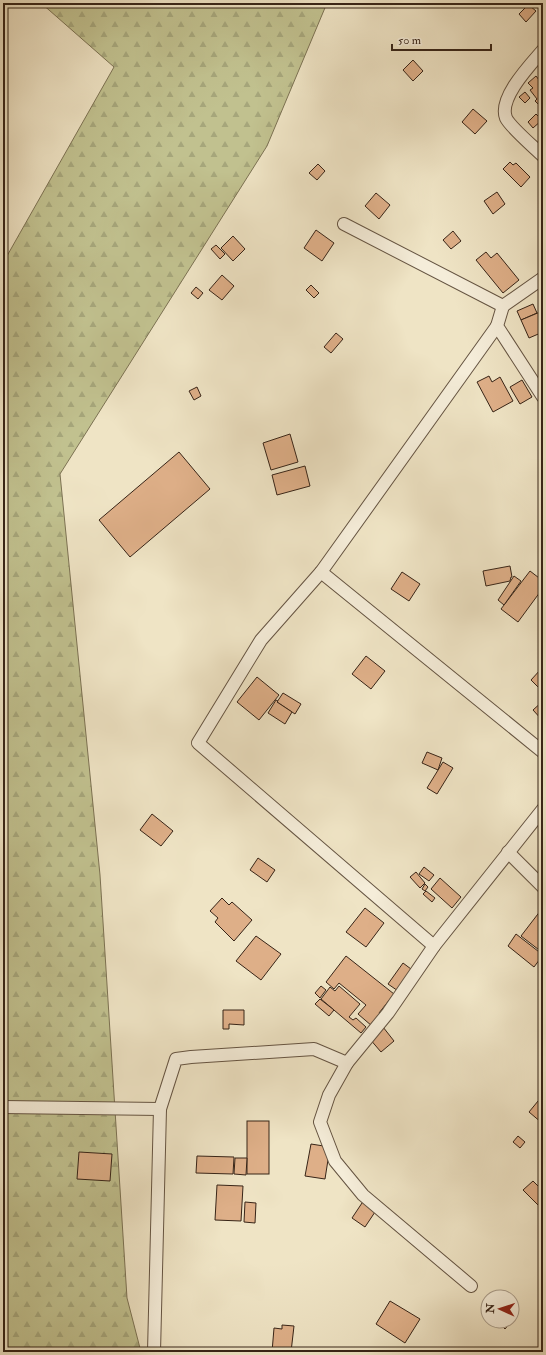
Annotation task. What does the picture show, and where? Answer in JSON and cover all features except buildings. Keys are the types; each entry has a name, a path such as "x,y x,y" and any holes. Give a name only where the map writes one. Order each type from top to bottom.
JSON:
{"street":[{"path":"543,50 514,84 505,106 506,118 543,156"},
{"path":"344,224 502,306"},
{"path":"434,946 198,743 261,640 321,572 497,326 502,306 543,278"},
{"path":"497,326 543,397"},
{"path":"321,572 543,752"},
{"path":"471,1286 363,1195 335,1161 320,1122 329,1095 347,1064 388,1013 434,946 543,809"},
{"path":"508,852 543,887"},
{"path":"154,1352 160,1109 176,1059 314,1049 347,1064"},
{"path":"3,1107 160,1109"}],"green space":[{"path":"41,3 327,3 267,146 60,474 100,875 127,1298 141,1352 3,1352 3,263 114,67"}]}
